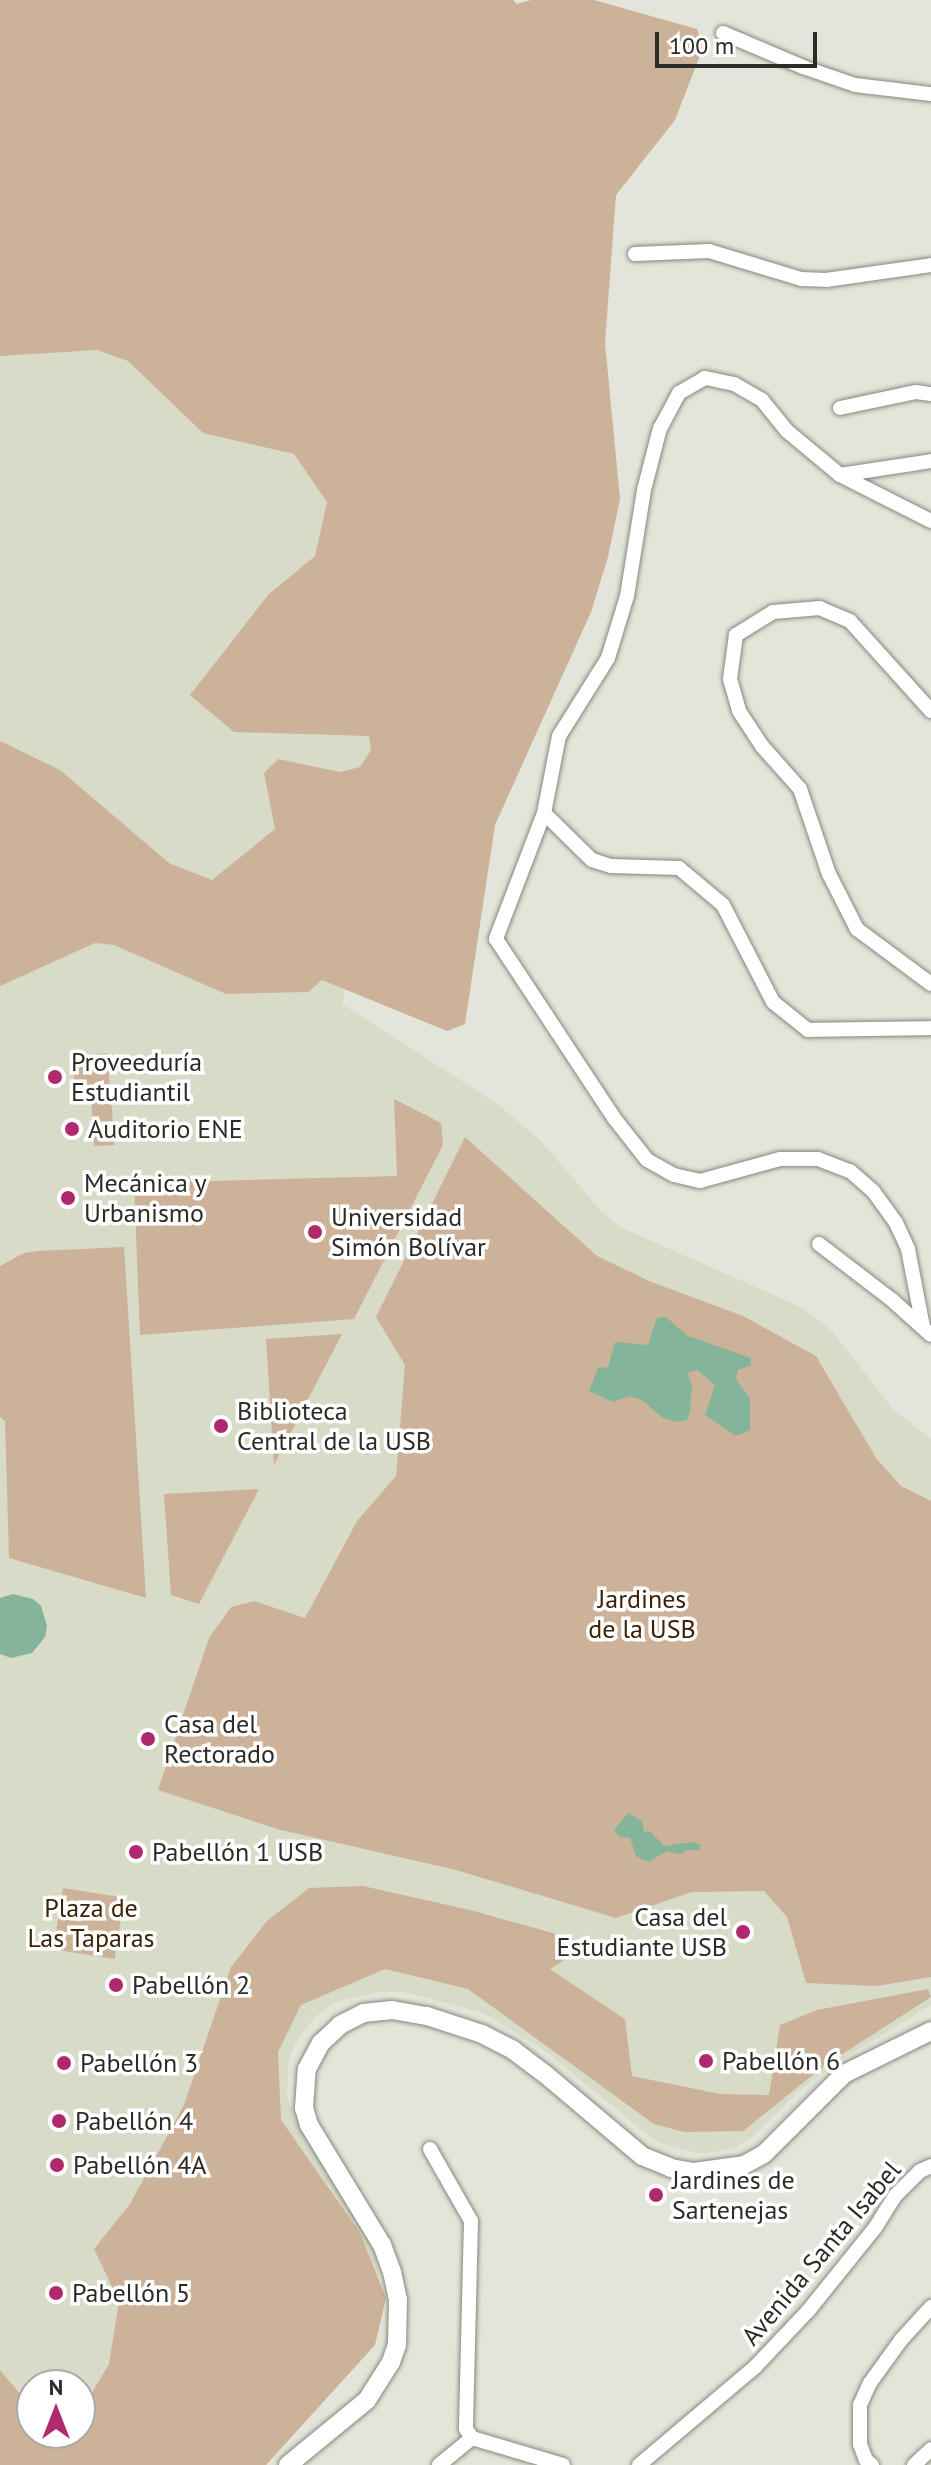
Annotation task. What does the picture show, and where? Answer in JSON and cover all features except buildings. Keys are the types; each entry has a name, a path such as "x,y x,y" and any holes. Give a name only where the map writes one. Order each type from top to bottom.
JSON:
{"main road":[{"path":"288,2465 367,2400 391,2362 397,2345 398,2300 382,2245 309,2125 304,2108 307,2069 321,2043 340,2025 364,2013 404,2011 482,2034 524,2058 642,2156 671,2168 694,2172 744,2165 764,2154 844,2074 931,2031"}],"street":[{"path":"723,33 855,85 931,94"},
{"path":"635,254 709,251 801,279 826,280 931,265"},
{"path":"927,1331 908,1249 896,1223 873,1191 850,1171 818,1159 780,1159 700,1181 674,1175 647,1160 614,1118 496,939 544,813 559,736 608,658 627,596 644,490 660,428 679,393 705,378 734,384 762,400 787,431 840,475 931,521"},
{"path":"840,408 916,392 931,394"},
{"path":"840,475 931,461"},
{"path":"931,711 850,621 820,608 773,612 736,635 730,679 739,711 762,746 800,789 829,874 857,929 931,984"},
{"path":"544,813 592,860 611,866 679,868 723,905 773,1002 808,1030 931,1028"},
{"path":"819,1244 927,1331"},
{"path":"430,2149 471,2221 466,2429 472,2438 563,2465"},
{"name":"Avenida Santa Isabel","path":"639,2465 755,2367 808,2311 875,2228 895,2196 920,2171 931,2166"},
{"path":"872,2465 866,2460 860,2444 860,2405 870,2383 901,2340 931,2307"},
{"path":"439,2465 472,2438"},
{"path":"914,2465 931,2449"}],"shaded area":[{"name":"Universidad Simón Bolívar","path":"0,0 380,209 369,886 342,1004 499,1105 541,1141 601,1211 620,1227 803,1308 832,1331 892,1408 931,1439 931,2005 838,2062 800,2090 752,2137 733,2149 700,2154 660,2143 543,2049 483,2013 405,1992 377,1992 336,2002 315,2017 298,2039 289,2057 287,2096 298,2124 360,2221 375,2253 379,2279 371,2329 96,2430 96,2369 16,2369 16,2449 44,2449 0,2465"},
{"path":"666,1317 688,1336 751,1358 751,1365 738,1370 736,1379 750,1398 750,1430 736,1436 705,1415 715,1385 697,1370 687,1373 692,1384 690,1412 687,1420 678,1422 663,1418 643,1401 630,1396 613,1402 589,1391 598,1368 608,1367 615,1342 648,1345 657,1318"},
{"path":"13,1594 33,1599 41,1606 47,1626 45,1637 32,1653 11,1658 0,1654 0,1598"},
{"path":"628,1813 642,1821 644,1832 650,1831 664,1846 693,1842 701,1845 699,1850 686,1850 680,1854 667,1851 650,1861 643,1860 636,1856 630,1838 620,1837 614,1830"}],"green space":[{"path":"0,0 513,0 517,4 531,0 594,0 697,29 703,48 675,120 616,195 605,343 620,499 608,557 591,612 495,825 465,1024 447,1031 322,980 308,992 226,994 114,945 95,943 0,986 0,741 60,770 169,863 212,880 275,829 264,773 278,759 340,772 360,767 371,750 369,736 234,732 190,695 268,595 315,556 327,502 294,454 203,433 128,361 97,350 0,356"},
{"path":"107,1053 110,1089 75,1092 72,1056"},
{"path":"111,1096 114,1145 94,1146 91,1097"},
{"path":"394,1099 441,1123 443,1145 354,1319 140,1335 134,1183 397,1176"},
{"name":"Jardines de la USB","path":"465,1137 597,1256 649,1281 743,1316 816,1356 876,1458 901,1486 931,1501 931,1977 877,1986 806,1983 787,1917 764,1891 692,1892 616,1918 456,1870 277,1829 158,1790 209,1638 231,1607 254,1601 305,1618 357,1521 396,1476 405,1365 376,1317"},
{"path":"124,1247 146,1598 9,1558 5,1421 0,1417 0,1266 24,1253"},
{"path":"342,1334 274,1465 266,1339"},
{"path":"259,1489 199,1604 171,1595 164,1494"},
{"path":"363,1886 470,1910 581,1941 617,1959 574,1954 550,1969 625,2019 632,2076 720,2094 769,2095 780,2025 817,2010 928,1989 931,1997 824,2066 743,2131 684,2132 654,2124 468,1989 385,1969 301,2005 278,2052 281,2120 360,2233 386,2298 375,2345 266,2465 0,2465 0,2370 16,2389 16,2449 96,2449 96,2386 109,2364 119,2301 94,2249 130,2204 184,2105 231,1967 267,1921 309,1888"},
{"name":"Plaza de Las Taparas","path":"63,1888 124,1898 115,1959 53,1949"}],"place":[{"name":"Proveeduría Estudiantil","path":"55,1077"},
{"name":"Auditorio ENE","path":"72,1129"},
{"name":"Mecánica y Urbanismo","path":"68,1198"},
{"name":"Universidad Simón Bolívar","path":"315,1232"},
{"name":"Biblioteca Central de la USB","path":"221,1426"},
{"name":"Casa del Rectorado","path":"148,1739"},
{"name":"Pabellón 1 USB","path":"136,1852"},
{"name":"Casa del Estudiante USB","path":"743,1932"},
{"name":"Pabellón 2","path":"116,1985"},
{"name":"Pabellón 6","path":"706,2061"},
{"name":"Pabellón 3","path":"64,2063"},
{"name":"Pabellón 4","path":"59,2121"},
{"name":"Pabellón 4A","path":"57,2165"},
{"name":"Jardines de Sartenejas","path":"656,2195"},
{"name":"Pabellón 5","path":"56,2293"}]}
